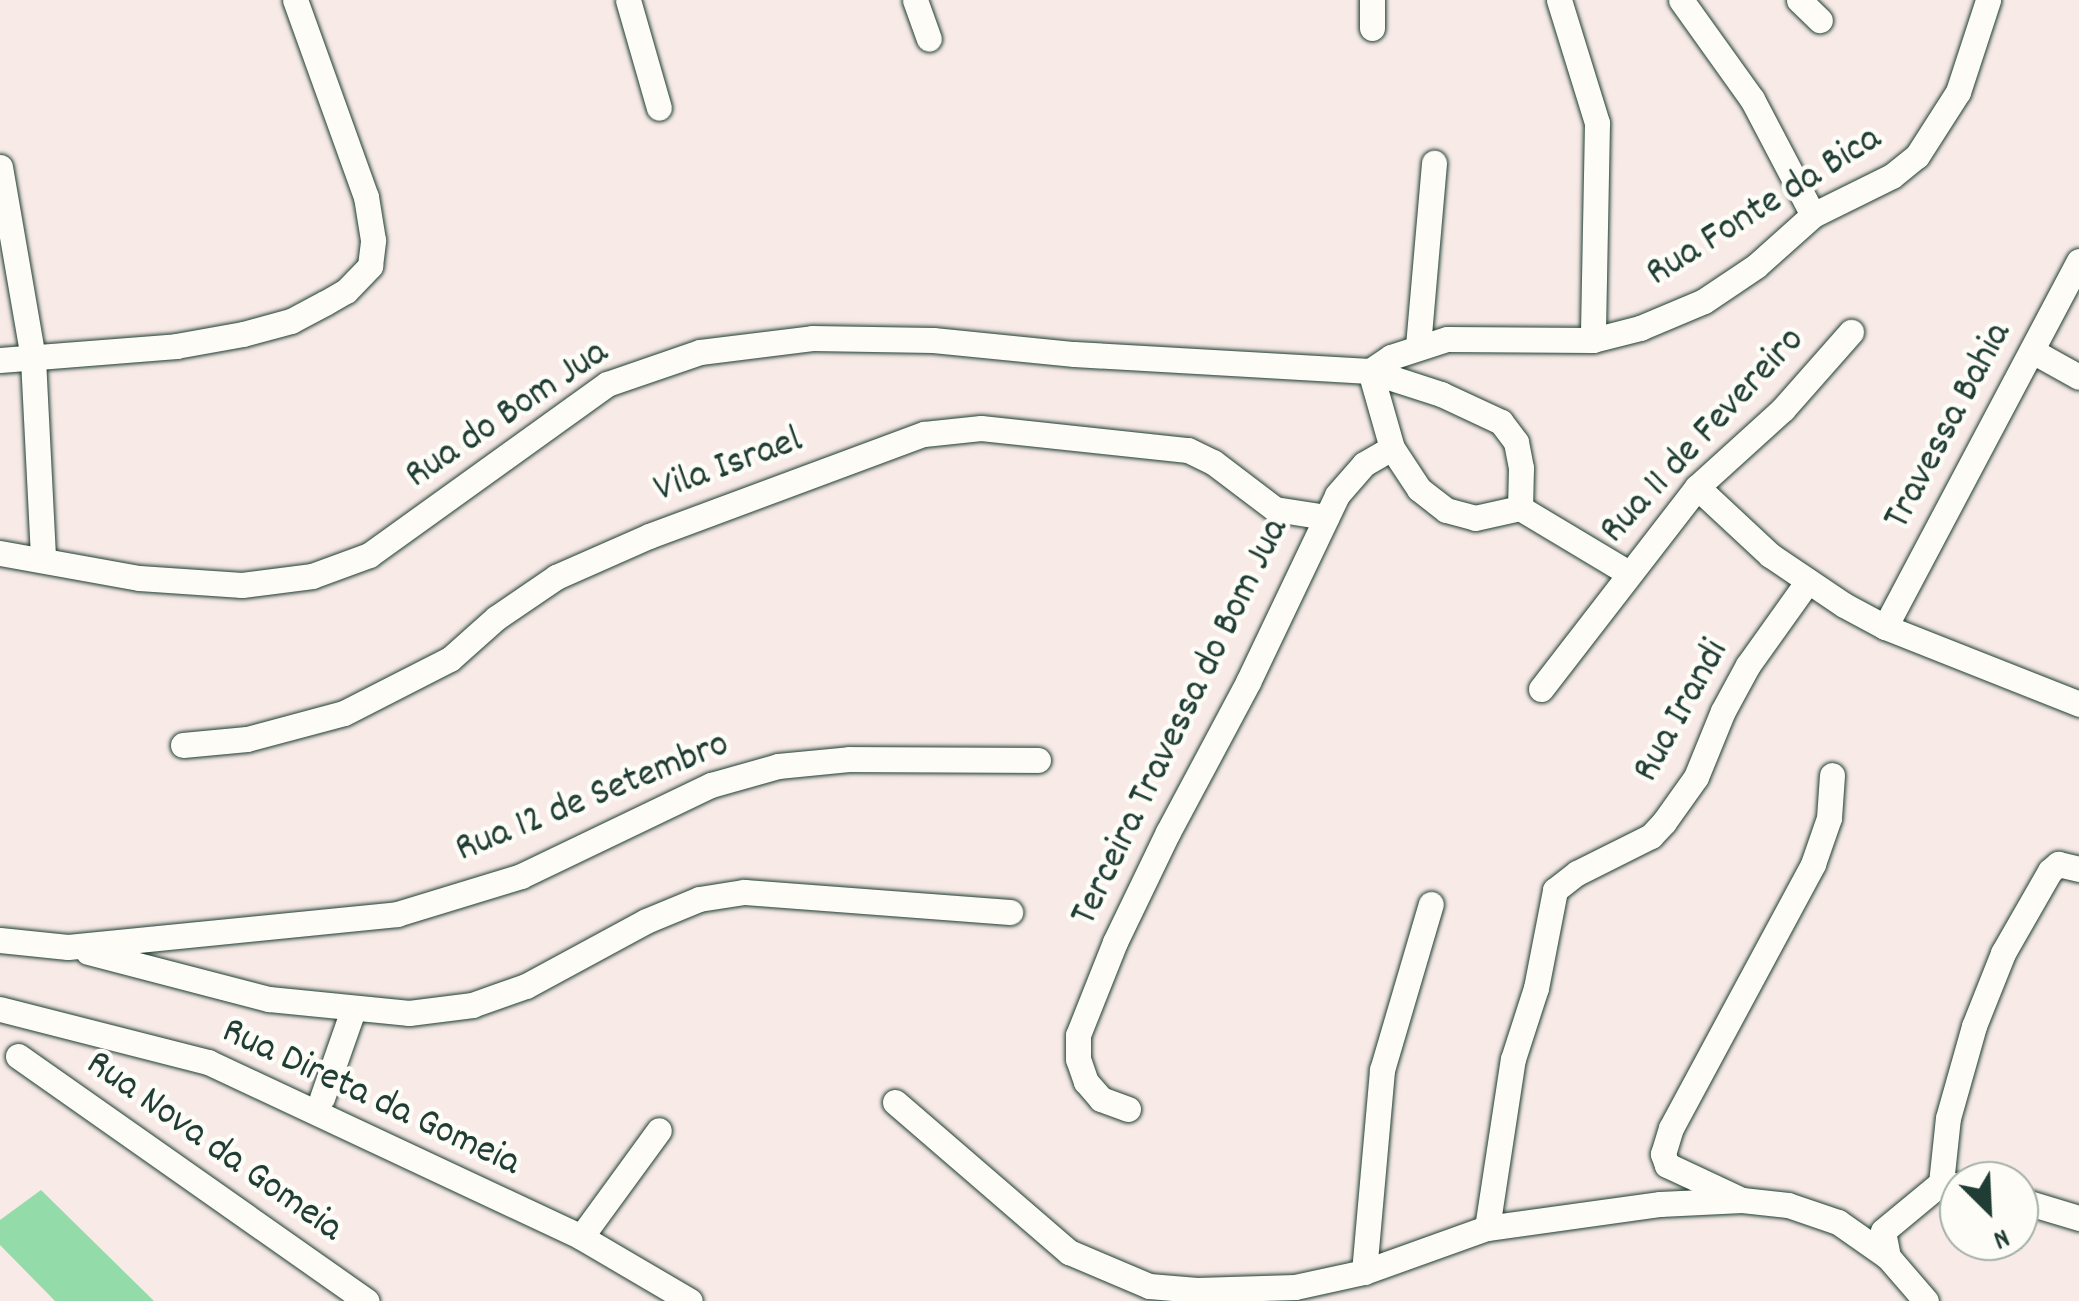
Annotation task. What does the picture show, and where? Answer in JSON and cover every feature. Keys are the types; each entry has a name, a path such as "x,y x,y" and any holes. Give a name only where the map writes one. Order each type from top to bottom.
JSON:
{"street":[{"path":"0,360 176,346 243,334 291,321 346,291 370,266 373,240 366,198 295,0"},
{"path":"628,0 659,108"},
{"path":"915,0 930,39"},
{"path":"1372,0 1372,28"},
{"path":"1559,0 1597,123 1593,340"},
{"path":"1680,0 1752,99 1812,216"},
{"path":"1799,0 1820,20"},
{"name":"Rua Fonte da Bica","path":"1370,371 1418,346 1447,339 1593,340 1640,328 1704,301 1756,266 1812,216 1892,176 1929,142 1958,92 1988,0"},
{"path":"1418,346 1434,163"},
{"path":"0,167 33,358 43,557"},
{"name":"Travessa Bahia","path":"1884,627 2034,352 2079,261"},
{"name":"Rua 11 de Fevereiro","path":"1541,689 1697,486 1783,409 1850,332"},
{"name":"Rua do Bom Jua","path":"0,552 139,578 242,585 312,576 368,555 498,458 607,384 700,352 812,338 933,340 1074,354 1370,371 1441,394 1501,422 1516,442 1522,468 1520,508"},
{"path":"2034,352 2079,376"},
{"path":"1370,371 1392,448 1419,489 1446,510 1475,518 1520,508 1628,572"},
{"name":"Vila Israel","path":"183,745 247,739 344,713 450,659 496,618 556,578 648,536 924,434 980,428 1188,450 1213,462 1275,509 1326,517"},
{"name":"Terceira Travessa do Bom Jua","path":"1128,1109 1100,1098 1086,1082 1078,1059 1078,1035 1115,942 1248,682 1326,517 1351,476 1392,448"},
{"path":"1697,486 1770,555 1884,627 2079,704"},
{"name":"Rua Irandi","path":"1487,1228 1513,1060 1536,988 1555,890 1577,873 1651,836 1664,822 1696,778 1723,711 1748,666 1808,581"},
{"name":"Rua 12 de Setembro","path":"0,940 68,947 397,914 521,876 711,786 778,766 850,759 1038,760"},
{"path":"1742,1200 1667,1165 1663,1154 1671,1128 1813,864 1829,818 1832,775"},
{"path":"1949,1161 1948,1118 1974,1026 2003,953 2069,867"},
{"name":"Rua Direta da Gomeia","path":"68,947 269,998 408,1013 472,1005 526,986 699,898 744,892 1010,912"},
{"path":"1364,1272 1382,1070 1431,904"},
{"name":"Rua Direta da Gomeia","path":"0,1009 208,1062 581,1237 690,1301"},
{"path":"322,1098 353,1010"},
{"name":"Rua Nova da Gomeia","path":"18,1056 366,1301"},
{"path":"895,1102 1021,1215 1069,1252 1111,1273 1150,1286 1210,1290 1294,1287 1364,1272 1487,1228 1660,1204 1742,1200 1788,1205 1838,1222 1888,1257 1926,1301"},
{"path":"581,1237 659,1130"},
{"path":"1888,1257 1884,1230 1939,1192"},
{"path":"2039,1206 2079,1218"}],"green space":[{"path":"41,1190 154,1301 55,1301 0,1245 0,1220"}]}
